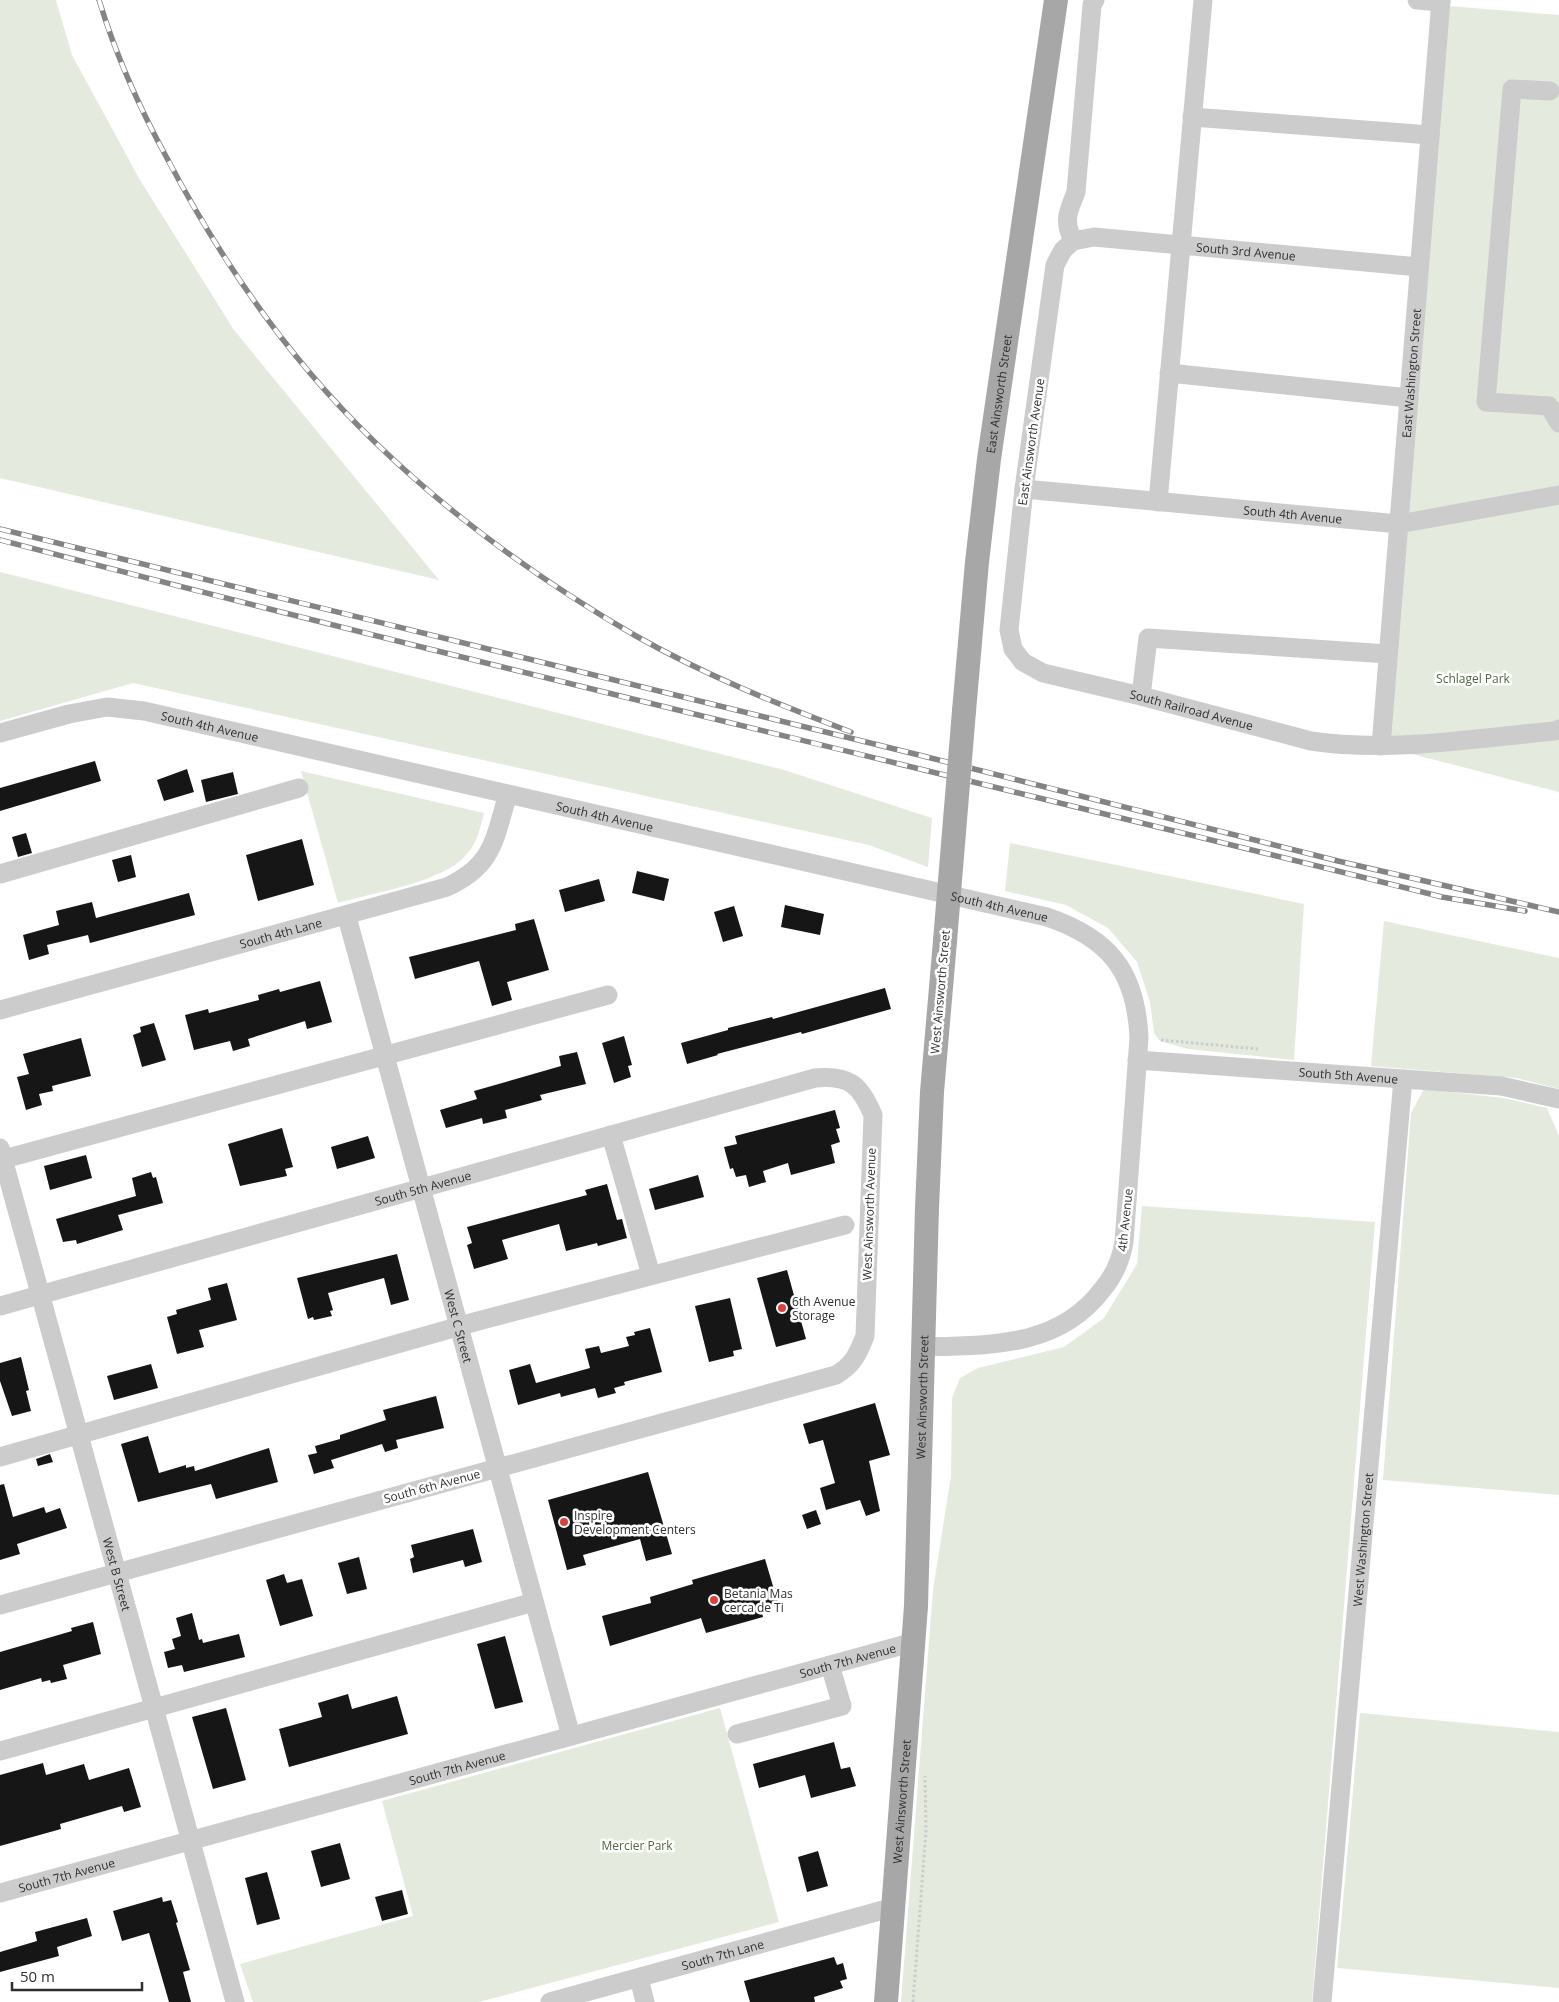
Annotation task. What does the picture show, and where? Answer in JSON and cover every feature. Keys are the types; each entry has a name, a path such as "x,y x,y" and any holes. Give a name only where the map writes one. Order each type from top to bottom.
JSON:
{"main road":[{"name":"East Ainsworth Street","path":"957,791 976,562 1056,0"},
{"name":"West Ainsworth Street","path":"886,2002 914,1642 932,1092 957,791"}],"street":[{"path":"1073,242 1066,226 1066,216 1076,192 1092,5 1095,0"},
{"path":"1158,502 1203,0"},
{"path":"1417,0 1441,1"},
{"name":"East Washington Street","path":"1380,746 1441,1"},
{"path":"1550,91 1512,88 1486,402 1549,406 1559,423"},
{"path":"1192,117 1430,135"},
{"name":"South 3rd Avenue","path":"1073,242 1094,237 1419,267"},
{"name":"East Ainsworth Avenue","path":"1013,648 1009,630 1024,489 1055,265 1063,250 1073,242"},
{"path":"1169,373 1409,398"},
{"name":"South 4th Avenue","path":"1024,489 1398,524 1559,495"},
{"path":"1141,696 1148,638 1388,654"},
{"name":"South Railroad Avenue","path":"1013,648 1023,662 1043,673 1141,696 1311,741 1380,746 1556,732 1559,729"},
{"name":"South 4th Avenue","path":"0,733 69,714 107,708 144,711 1046,917 1066,924 1098,941 1114,958 1126,976 1134,997 1139,1038"},
{"path":"0,874 299,788"},
{"name":"South 4th Lane","path":"0,1010 346,917 447,887 473,873 491,850 508,794"},
{"name":"West C Street","path":"346,917 571,1736"},
{"path":"1,1156 385,1056 608,995"},
{"name":"4th Avenue","path":"923,1347 961,1346 1039,1336 1071,1321 1087,1308 1108,1284 1119,1261 1124,1242 1139,1038"},
{"name":"South 5th Avenue","path":"1137,1060 1501,1086 1559,1099"},
{"name":"South 5th Avenue","path":"0,1306 814,1078 831,1076 847,1079"},
{"name":"West Ainsworth Avenue","path":"847,1079 864,1095 873,1115 865,1336 857,1356"},
{"name":"West Washington Street","path":"1322,2002 1403,1079"},
{"path":"611,1135 651,1276"},
{"name":"West B Street","path":"1,1156 235,2002"},
{"path":"0,1457 459,1326 845,1225"},
{"name":"South 6th Avenue","path":"0,1605 836,1374 846,1369 857,1356"},
{"path":"0,1751 534,1602"},
{"name":"South 7th Avenue","path":"0,1893 914,1642"},
{"path":"738,1734 842,1706 830,1665"},
{"name":"South 7th Lane","path":"550,2002 894,1907"},
{"path":"639,1978 645,2002"}],"path":[{"path":"913,2002 926,1831 925,1767"}],"green space":[{"path":"0,0 56,0 72,55 140,180 234,330 439,580 0,478"},
{"name":"Schlagel Park","path":"1449,6 1559,15 1559,792 1381,746"},
{"path":"0,572 784,770 932,818 928,867 869,845 133,683 0,721"},
{"path":"301,771 484,813 478,836 466,855 456,864 442,872 406,885 338,903"},
{"path":"1010,843 1304,904 1294,1060 1188,1049 1160,1041 1154,1033 1150,1002 1137,962 1108,928 1066,905 1005,891"},
{"path":"1384,921 1559,958 1559,1089 1516,1078 1371,1066"},
{"path":"1424,1089 1504,1098 1547,1108 1559,1136 1559,1495 1383,1480 1411,1113"},
{"path":"1142,1206 1375,1222 1312,2002 901,2002 933,1590 951,1476 952,1398 960,1378 978,1368 1064,1347 1104,1318 1137,1264"},
{"name":"Mercier Park","path":"720,1708 779,1922 479,2002 253,2002 240,1964 413,1916 382,1801"},
{"path":"1360,1713 1559,1732 1559,1988 1337,1968"}],"building":[{"path":"95,761 101,781 0,811 0,788"},
{"path":"187,769 194,792 164,801 157,780"},
{"path":"233,772 238,794 206,802 201,780"},
{"path":"26,833 32,853 18,857 12,837"},
{"path":"302,839 314,885 258,901 246,855"},
{"path":"131,855 136,877 118,882 112,860"},
{"path":"637,871 669,879 664,901 632,893"},
{"path":"599,879 605,901 565,912 559,890"},
{"path":"189,893 195,915 90,943 88,935 47,945 49,954 29,960 23,935 59,925 56,911 92,902 96,918"},
{"path":"785,905 824,914 820,935 781,927"},
{"path":"734,906 743,936 723,942 714,912"},
{"path":"534,919 549,970 507,982 512,1000 492,1006 479,961 415,979 409,957 516,930 515,924"},
{"path":"320,981 332,1022 307,1029 305,1021 248,1039 250,1046 233,1051 230,1041 194,1050 185,1015 208,1009 209,1013 259,1000 258,995 279,989 280,992"},
{"path":"885,988 891,1009 802,1034 801,1032 717,1054 687,1064 681,1043 728,1030 728,1028 772,1017 773,1019"},
{"path":"154,1023 166,1060 142,1067 133,1035 141,1032 140,1027"},
{"path":"624,1036 632,1065 628,1066 631,1077 614,1083 602,1043"},
{"path":"81,1038 91,1076 52,1086 53,1091 39,1094 42,1105 26,1110 17,1077 29,1074 23,1054"},
{"path":"577,1052 586,1084 540,1095 542,1100 505,1110 507,1118 483,1124 482,1118 446,1128 440,1110 477,1099 474,1091 561,1066 559,1056"},
{"path":"835,1110 840,1128 836,1129 840,1142 831,1145 835,1163 791,1175 788,1163 763,1171 766,1182 749,1187 746,1175 736,1177 733,1168 730,1169 724,1147 737,1144 735,1136"},
{"path":"282,1128 293,1167 285,1169 287,1176 240,1186 228,1144"},
{"path":"368,1136 375,1158 337,1169 331,1147"},
{"path":"86,1155 92,1178 50,1190 44,1166"},
{"path":"151,1172 153,1178 156,1177 163,1203 118,1215 123,1230 77,1244 76,1240 63,1242 56,1219 136,1196 132,1178"},
{"path":"698,1175 704,1197 655,1210 649,1189"},
{"path":"607,1184 617,1220 622,1219 627,1238 598,1246 597,1243 566,1251 559,1224 502,1240 508,1259 474,1269 467,1245 472,1243 467,1227 587,1195 585,1190"},
{"path":"397,1254 409,1300 391,1305 384,1278 328,1293 333,1310 330,1311 332,1316 314,1320 313,1317 308,1319 297,1278"},
{"path":"787,1270 806,1339 776,1347 757,1278"},
{"path":"227,1283 237,1320 199,1330 204,1347 177,1354 167,1317 177,1314 176,1310 211,1300 208,1288"},
{"path":"730,1298 742,1349 733,1351 734,1356 709,1362 695,1306"},
{"path":"650,1328 662,1372 624,1382 625,1385 614,1388 616,1393 598,1398 595,1388 561,1397 560,1393 518,1405 509,1370 530,1364 536,1383 590,1368 585,1349 599,1346 601,1353 629,1346 626,1337 635,1335 634,1332"},
{"path":"21,1357 29,1390 26,1391 31,1411 12,1416 0,1381 0,1363"},
{"path":"151,1364 158,1388 114,1400 107,1376"},
{"path":"436,1396 444,1428 396,1440 398,1448 385,1452 382,1444 331,1460 334,1468 314,1474 308,1455 317,1453 315,1446 340,1439 340,1435 386,1420 383,1410"},
{"path":"875,1403 890,1455 869,1461 880,1511 866,1516 860,1500 826,1510 820,1488 835,1483 823,1440 809,1444 803,1424"},
{"path":"148,1436 159,1473 186,1465 186,1468 194,1466 195,1471 269,1448 278,1482 216,1499 211,1484 138,1502 121,1444"},
{"path":"50,1454 53,1462 38,1466 36,1459"},
{"path":"648,1472 672,1554 646,1561 640,1539 583,1555 586,1565 567,1570 548,1500"},
{"path":"4,1484 13,1517 44,1507 46,1513 60,1508 67,1528 17,1544 20,1554 0,1560 0,1485"},
{"path":"816,1510 821,1524 807,1529 802,1515"},
{"path":"473,1529 482,1562 465,1567 463,1560 413,1573 410,1559 414,1557 411,1545"},
{"path":"359,1557 367,1589 347,1594 338,1563"},
{"name":"Betania Mas cerca de Ti","path":"765,1559 778,1603 761,1608 763,1617 706,1633 701,1618 610,1646 602,1616 651,1603 650,1597 693,1584 692,1580"},
{"path":"284,1574 287,1583 302,1579 313,1616 280,1626 266,1580"},
{"path":"192,1613 199,1640 202,1639 203,1643 239,1634 245,1657 184,1672 182,1665 168,1668 164,1652 175,1649 172,1639 181,1636 176,1618"},
{"path":"93,1622 101,1654 63,1665 67,1679 51,1683 50,1680 42,1682 41,1678 0,1690 0,1652 72,1631 71,1628"},
{"path":"505,1636 523,1702 495,1709 477,1644"},
{"path":"348,1694 352,1709 397,1696 408,1734 289,1767 279,1729 322,1717 318,1703"},
{"path":"226,1708 246,1780 213,1789 192,1717"},
{"path":"834,1742 841,1769 850,1767 856,1786 811,1798 805,1775 759,1788 753,1764"},
{"path":"43,1763 46,1775 84,1764 89,1780 129,1768 141,1807 124,1812 122,1806 60,1824 61,1829 0,1846 0,1775"},
{"path":"340,1843 350,1879 321,1887 311,1851"},
{"path":"818,1851 828,1886 807,1892 798,1857"},
{"path":"267,1872 280,1919 257,1925 245,1878"},
{"path":"402,1890 408,1914 382,1921 375,1897"},
{"path":"162,1897 163,1902 171,1900 178,1922 176,1923 190,1970 183,1972 191,2002 169,2002 149,1933 122,1941 113,1911"},
{"path":"87,1918 92,1936 57,1947 59,1956 0,1972 0,1952 37,1941 35,1932"},
{"path":"834,1957 837,1965 843,1963 847,1979 840,1981 843,1988 814,1997 815,2002 750,2002 744,1981"}],"railway":[{"path":"99,0 121,62 138,102 183,188 233,271 270,323 310,373 382,449 421,484 504,551 636,636 688,664 769,700 851,732"},
{"path":"0,529 919,755 1338,861 1559,912"},
{"path":"0,540 360,632 1442,897 1525,911"}],"place":[{"name":"6th Avenue Storage","path":"782,1308"},
{"name":"Inspire Development Centers","path":"564,1522"},
{"name":"Betania Mas cerca de Ti","path":"714,1600"}]}
